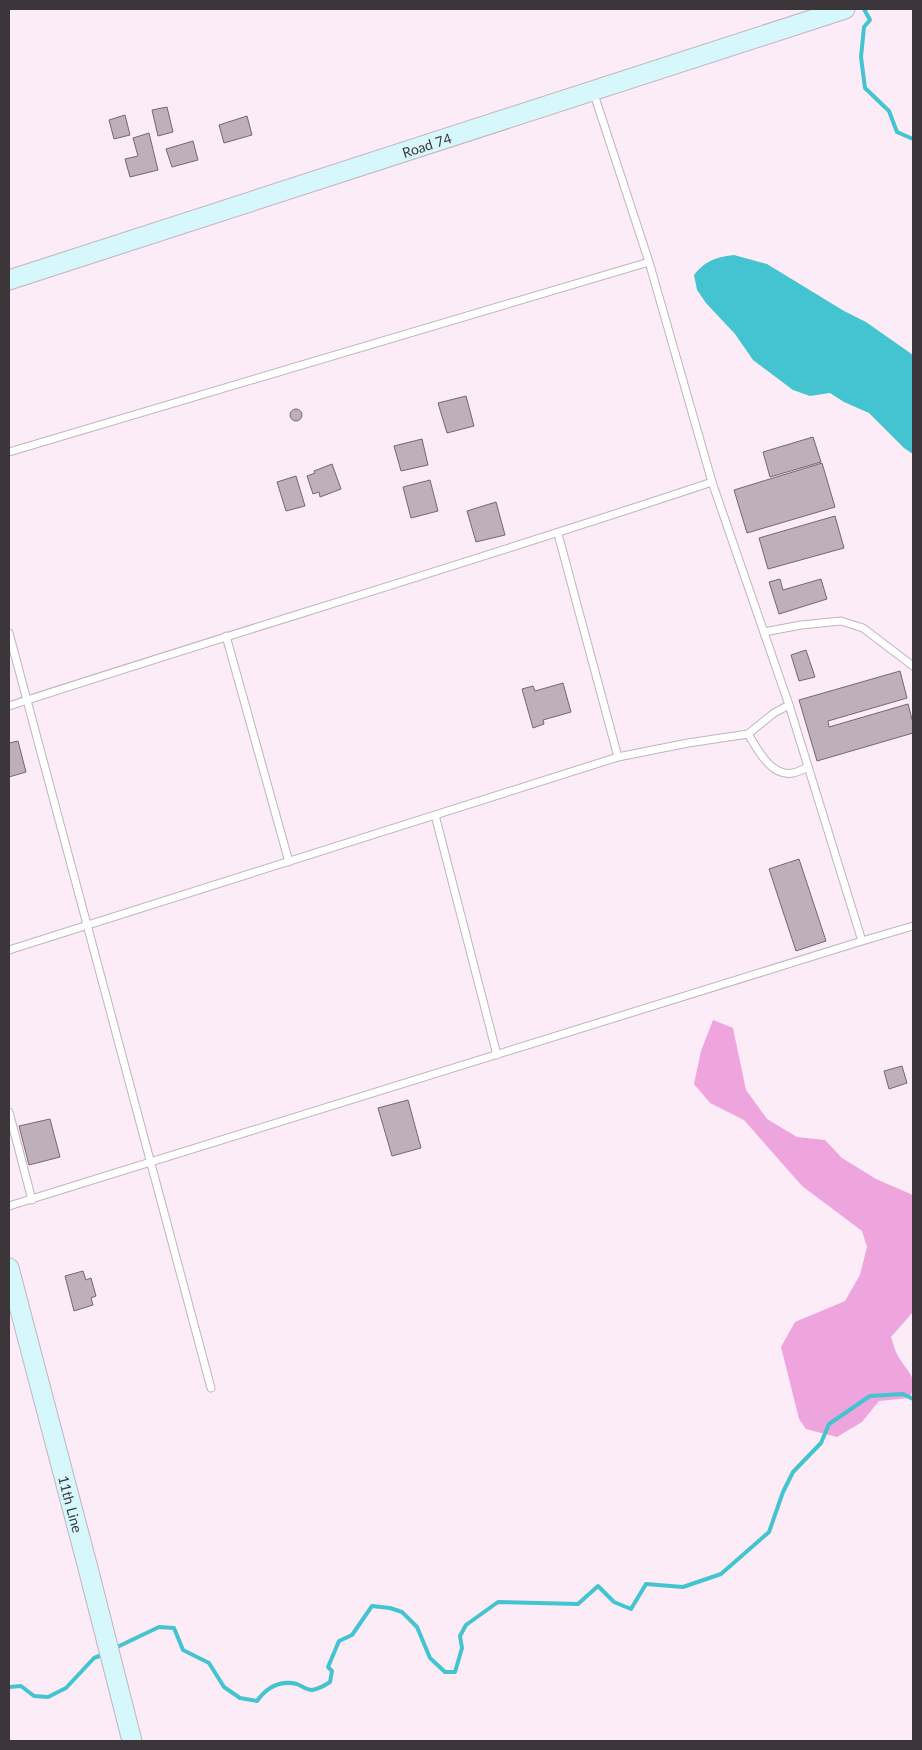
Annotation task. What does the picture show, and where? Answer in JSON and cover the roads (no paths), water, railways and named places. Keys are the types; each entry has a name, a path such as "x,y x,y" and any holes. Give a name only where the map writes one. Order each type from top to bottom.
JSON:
{"main road":[{"name":"Road 74","path":"9,280 845,9"},
{"name":"11th Line","path":"9,1268 132,1741"}],"lane":[{"path":"592,90 649,262 712,482 789,705 862,941"},
{"path":"9,452 649,262"},
{"path":"9,706 226,636 558,534 712,482"},
{"path":"558,534 618,757"},
{"path":"764,632 801,625 841,621 863,628 913,666"},
{"path":"9,633 211,1388"},
{"path":"226,636 289,862"},
{"path":"9,950 618,757 688,743 748,734 774,713 789,705"},
{"path":"748,734 763,758 778,772 793,774 808,767"},
{"path":"434,815 497,1055"},
{"path":"9,1206 913,926"},
{"path":"9,1112 32,1200"}],"water":[{"path":"734,255 767,264 844,311 866,322 913,355 913,454 904,448 869,413 844,402 830,393 810,396 793,390 753,360 735,334 706,303 697,290 694,275 711,260"}],"waterway":[{"path":"864,9 870,20 864,27 861,57 865,88 889,111 897,132 913,139"},
{"path":"113,1649 159,1627 174,1628 183,1650 209,1663 224,1687 240,1698 257,1701 270,1688 280,1684 297,1684 312,1690 330,1682 332,1671 328,1667 339,1641 352,1635 372,1606 390,1608 402,1612 417,1627 430,1658 445,1672 455,1672 462,1648 460,1636 466,1625 498,1602 578,1604 598,1586 614,1602 631,1609 646,1584 683,1587 721,1574 769,1532 783,1492 793,1472 821,1443 829,1424 870,1396 903,1394 913,1399"},
{"path":"9,1687 21,1686 34,1696 48,1697 66,1688 94,1658 105,1654"}]}
